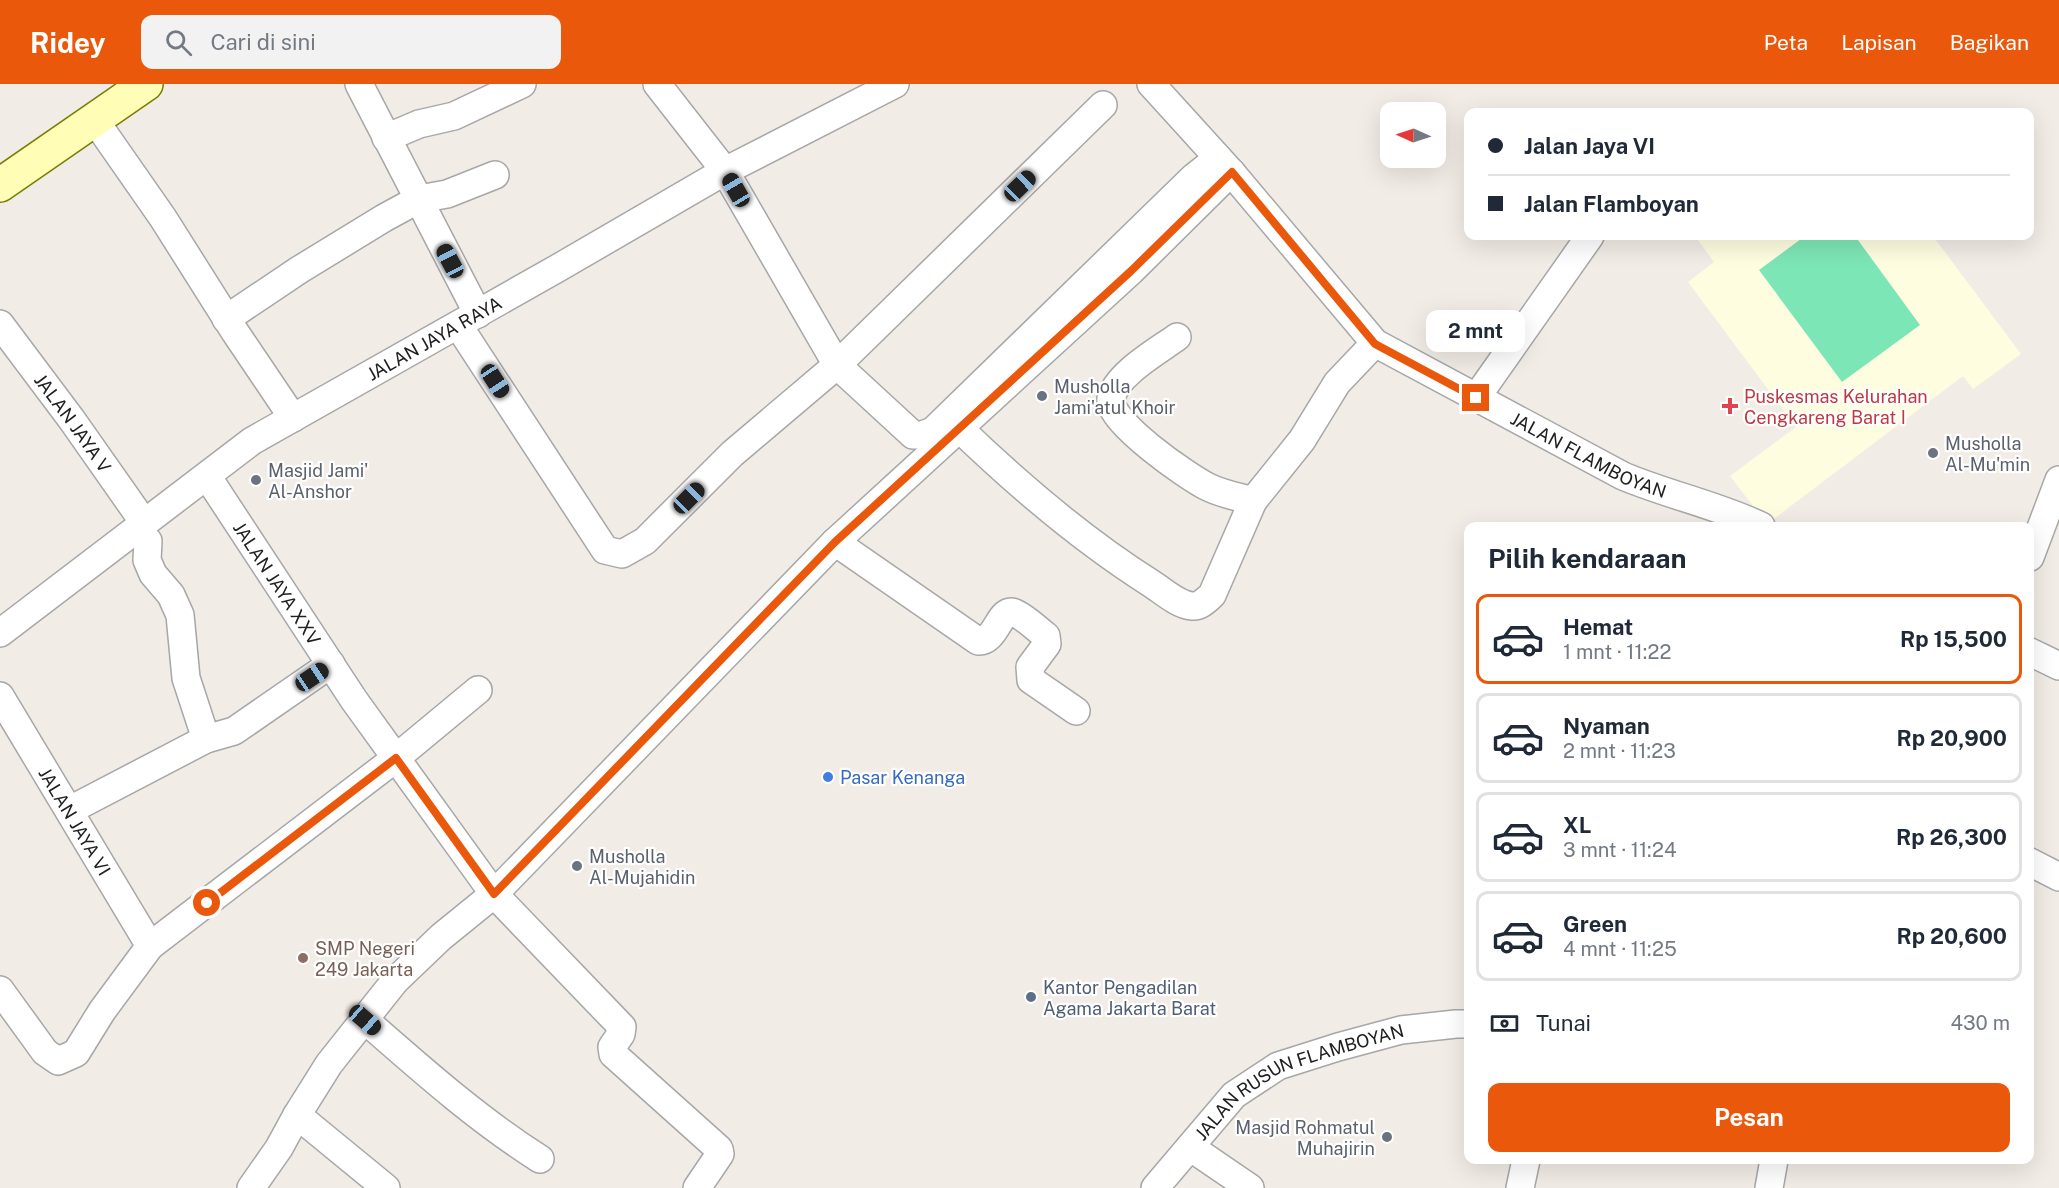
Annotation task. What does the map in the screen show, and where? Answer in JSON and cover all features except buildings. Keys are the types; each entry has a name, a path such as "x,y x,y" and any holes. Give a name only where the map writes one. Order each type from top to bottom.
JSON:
{"main road":[{"path":"0,185 146,84"}],"street":[{"path":"359,84 418,199 468,319 605,550 622,554 645,541 732,454 837,365 1102,105"},
{"path":"386,138 419,124 454,116 522,84"},
{"path":"657,84 725,171 837,365 913,435 922,435 933,430 1194,177 1225,165"},
{"name":"JALAN JAYA RAYA","path":"0,633 89,564 146,533 207,476 252,441 725,171 895,84"},
{"name":"JALAN FLAMBOYAN","path":"1151,84 1225,165 1375,344 1623,476 1734,520"},
{"path":"94,119 163,218 226,319 293,418"},
{"path":"251,1188 279,1148 297,1114 329,1064 395,981 441,937 494,894 835,542 1131,271 1225,165"},
{"path":"226,319 299,270 418,199 447,194 495,175"},
{"path":"1476,398 1587,240"},
{"name":"JALAN JAYA V","path":"0,324 72,420 146,533"},
{"path":"1177,337 1120,380 1111,397 1111,406 1119,418 1146,444 1209,488 1253,501"},
{"path":"959,428 1051,513 1180,602 1191,606 1199,605 1212,595 1253,501 1302,440 1337,383 1375,344"},
{"name":"JALAN JAYA XXV","path":"207,476 354,700 494,894 622,1027 621,1034 612,1047 613,1054 719,1149 720,1154 697,1188"},
{"path":"2034,546 2059,480"},
{"path":"146,533 147,560 153,574 171,595 180,615 186,678 206,739"},
{"path":"835,542 978,641 990,637 1004,614 1016,613 1046,636 1047,640 1047,644 1030,667 1031,680 1076,711"},
{"path":"2034,653 2059,666"},
{"path":"70,810 206,739 234,731 332,664"},
{"path":"0,990 50,1057 58,1061 76,1053 102,1011 150,946 396,758 478,690"},
{"name":"JALAN JAYA VI","path":"0,696 150,946"},
{"path":"2034,864 2059,878"},
{"path":"365,1020 435,1082 495,1129 540,1159"},
{"name":"JALAN RUSUN FLAMBOYAN","path":"1155,1188 1234,1095 1278,1066 1401,1030 1464,1024"},
{"path":"297,1114 386,1188"},
{"path":"1190,1147 1250,1188"},
{"path":"1520,1188 1525,1164"}],"shaded area":[{"path":"1698,240 1936,240 2021,354 1973,389 1963,376 1770,522 1765,522 1730,476 1796,427 1688,282 1714,262"}],"green space":[{"path":"1800,240 1858,240 1920,325 1842,382 1759,270"}],"place":[{"name":"Musholla Jami'atul Khoir","path":"1042,396"},
{"name":"Puskesmas Kelurahan Cengkareng Barat I","path":"1730,406"},
{"name":"Musholla Al-Mu'min","path":"1933,453"},
{"name":"Masjid Jami' Al-Anshor","path":"256,480"},
{"name":"Pasar Kenanga","path":"828,777"},
{"name":"Musholla Al-Mujahidin","path":"577,866"},
{"name":"SMP Negeri 249 Jakarta","path":"303,958"},
{"name":"Kantor Pengadilan Agama Jakarta Barat","path":"1031,997"},
{"name":"Masjid Rohmatul Muhajirin","path":"1387,1137"}],"route":[{"path":"207,903 396,758 494,894 835,542 1131,271 1232,172 1375,344 1476,398"}]}
